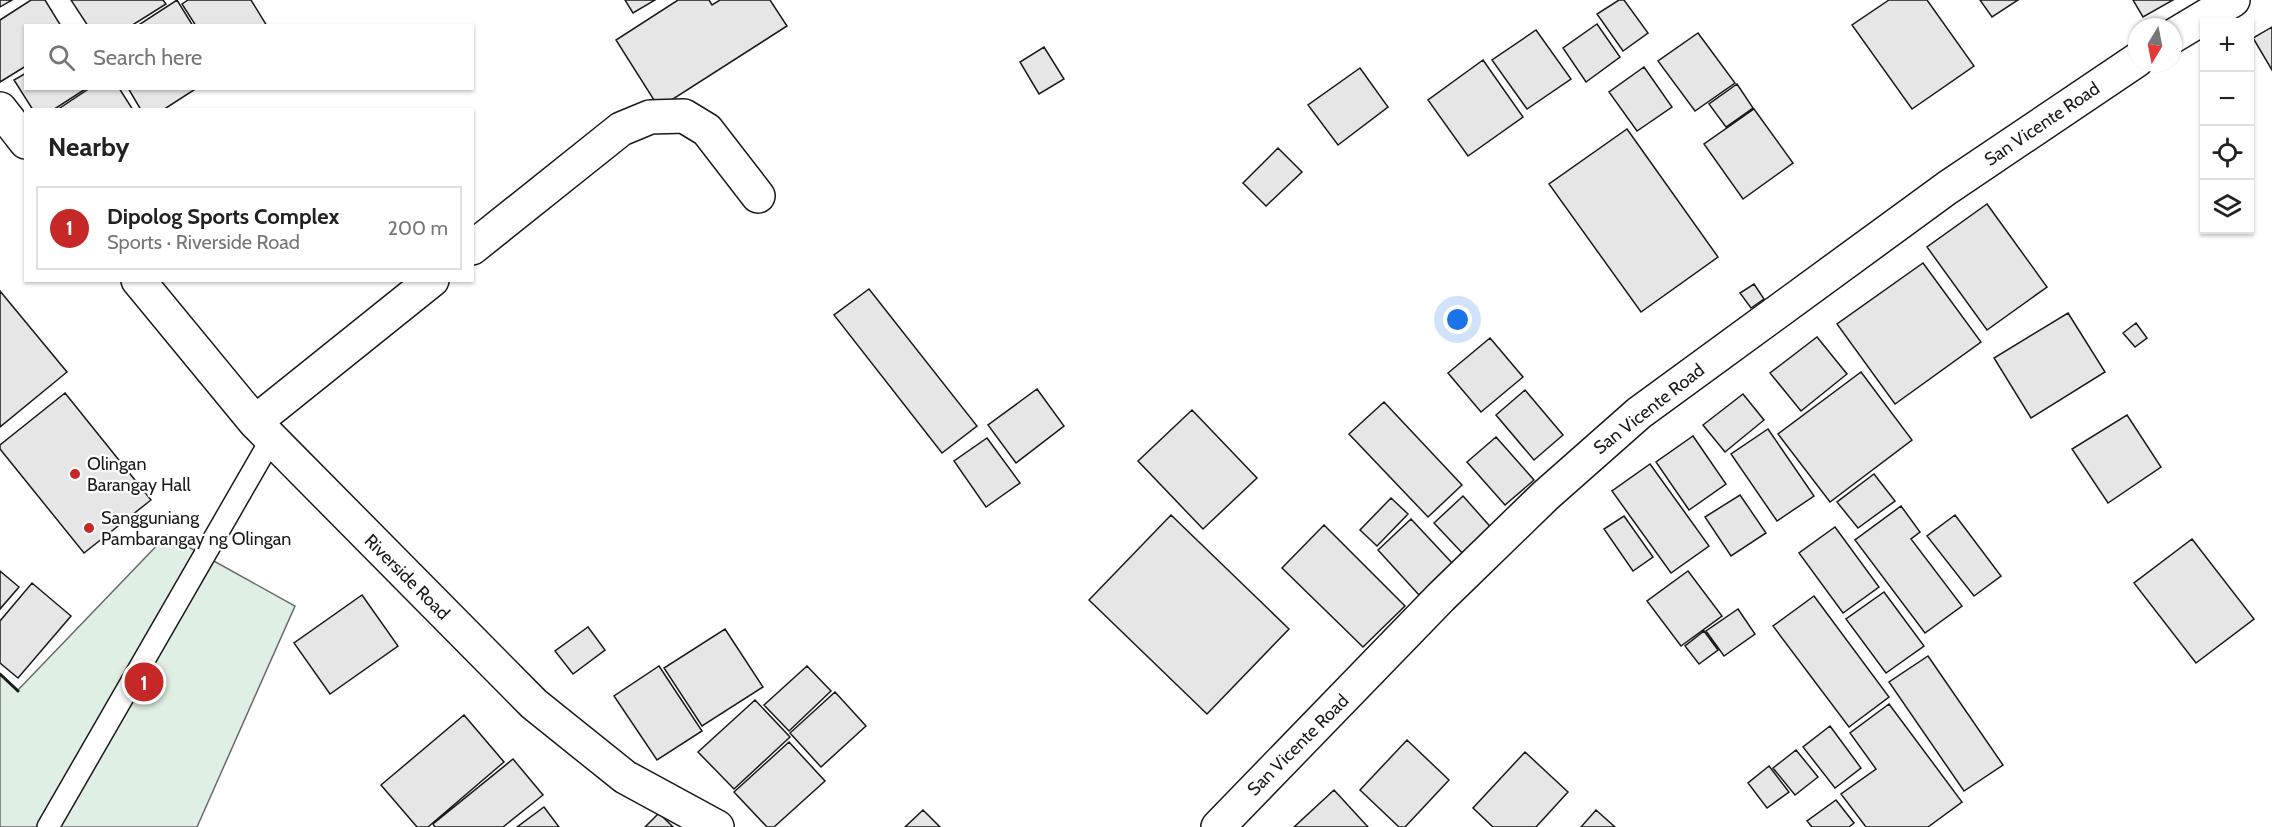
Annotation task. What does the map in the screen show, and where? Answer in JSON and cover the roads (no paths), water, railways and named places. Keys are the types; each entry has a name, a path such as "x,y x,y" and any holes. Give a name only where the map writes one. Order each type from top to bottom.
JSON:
{"street":[{"path":"2182,31 2233,0"},
{"name":"San Vicente Road","path":"1218,827 1441,597 1545,496 1639,413 1911,214 2128,66"},
{"path":"0,109 24,139"},
{"path":"474,246 621,129 650,117 684,116 707,130 758,196"},
{"name":"Riverside Road","path":"140,282 263,430 534,704 625,777 717,827"},
{"path":"263,430 430,282"}],"lane":[{"path":"48,827 263,430"}],"place":[{"name":"Olingan Barangay Hall","path":"75,474"},
{"name":"Sangguniang Pambarangay ng Olingan","path":"89,528"},
{"name":"Dipolog Sports Complex","path":"144,682"}]}
